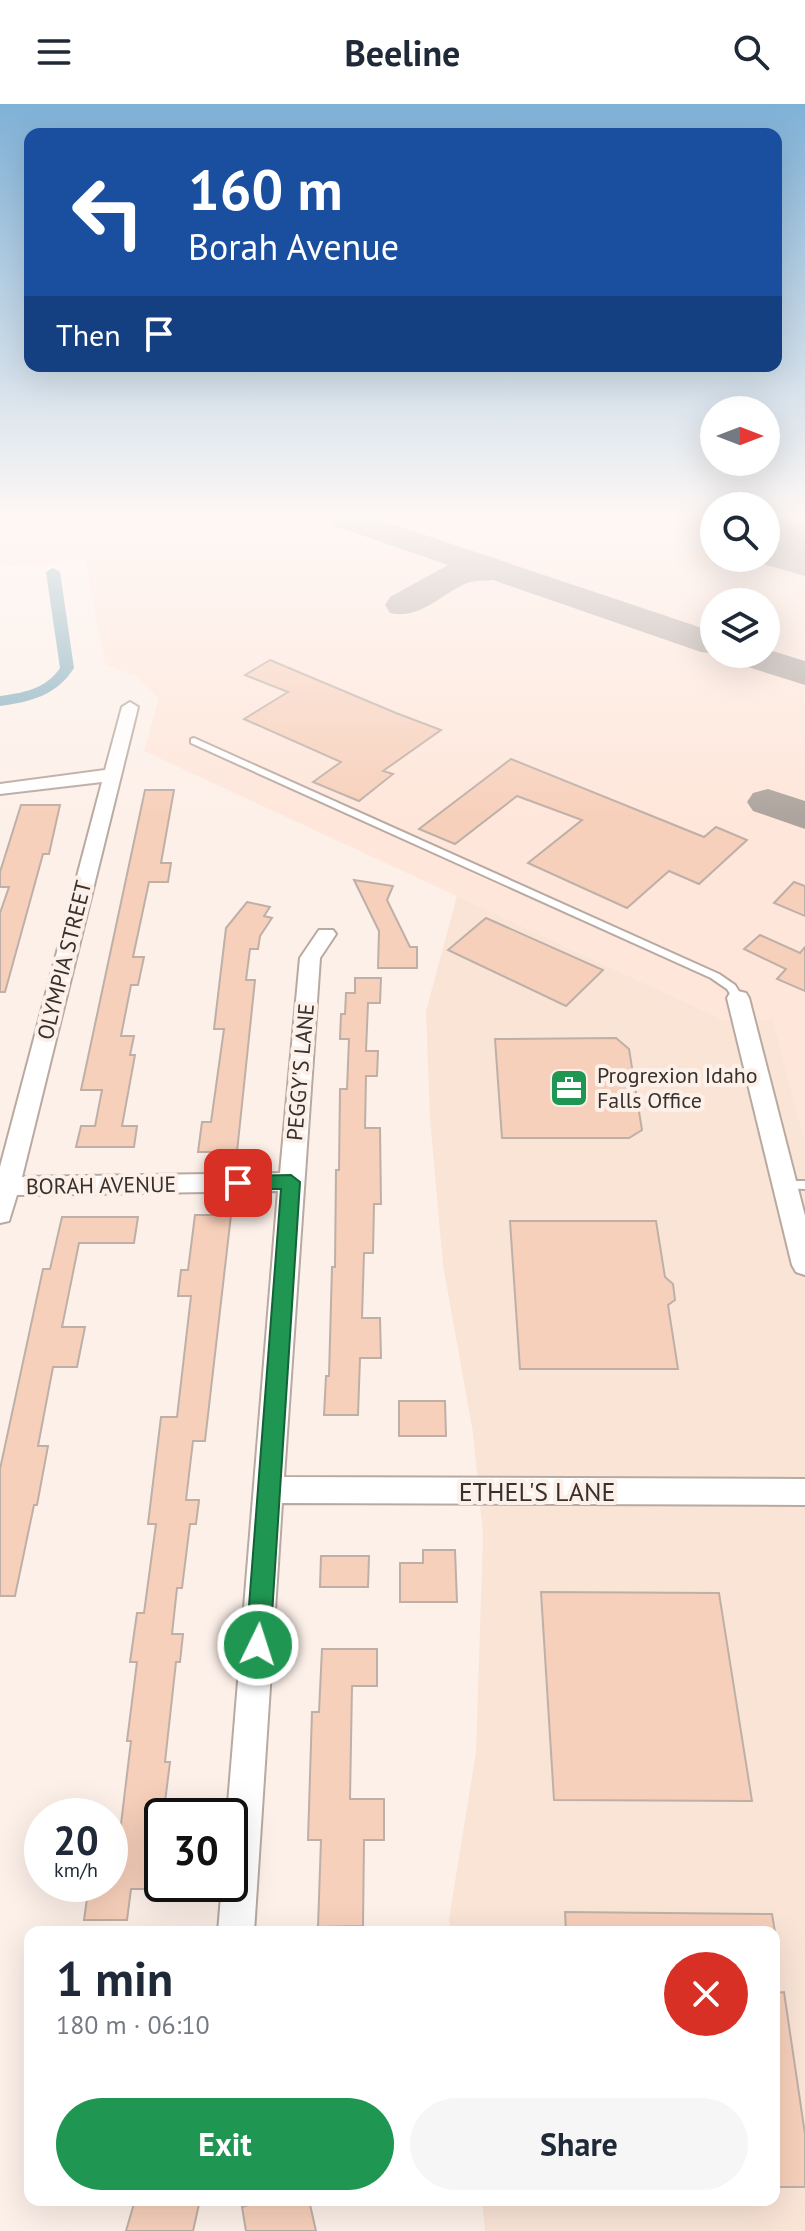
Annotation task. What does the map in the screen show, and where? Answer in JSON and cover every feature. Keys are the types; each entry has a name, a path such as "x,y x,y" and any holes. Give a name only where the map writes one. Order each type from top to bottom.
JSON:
{"street":[{"name":"OLYMPIA STREET","path":"0,1214 130,707"},
{"path":"0,789 111,775"},
{"name":"PEGGY'S LANE","path":"236,1926 310,958 326,934"},
{"path":"738,998 795,1185 805,1265"},
{"name":"BORAH AVENUE","path":"7,1186 291,1182"},
{"name":"ETHEL'S LANE","path":"270,1490 805,1492"}],"lane":[{"path":"194,741 715,976 731,987 738,998"}],"shaded area":[{"path":"96,618 700,618 700,668 780,668 780,618 805,618 805,1141 773,1020 724,1020 144,751 159,698 137,677 105,664"},
{"path":"457,896 724,1020 773,1020 805,1141 805,2231 485,2231 483,2206 780,2206 780,1926 450,1926 476,1752 483,1535 473,1433 443,1265 430,1119 426,1011"}],"building":[{"path":"270,660 441,730 383,771 393,774 359,801 313,782 341,762 244,719 288,692 245,675"},
{"path":"511,759 704,837 716,827 747,840 699,884 669,871 627,908 528,863 582,820 517,796 455,844 419,829"},
{"path":"145,790 174,790 161,863 171,863 168,882 149,882 133,957 144,957 138,985 131,985 121,1036 134,1036 130,1055 135,1055 122,1126 137,1126 134,1147 76,1147 81,1126 95,1126 102,1090 81,1090"},
{"path":"21,805 60,805 49,854 43,854 5,992 0,992 0,913 9,887 0,887 0,872"},
{"path":"354,880 393,886 387,900 410,947 417,947 417,968 378,968 379,931"},
{"path":"794,882 805,886 805,916 774,903"},
{"path":"247,902 270,907 264,916 272,918 260,936 258,949 250,949 246,980 255,980 237,1152 198,1152 202,1122 211,1122 224,1029 214,1029 226,928"},
{"path":"486,918 603,970 566,1006 448,950"},
{"path":"760,935 800,953 805,947 805,991 777,979 786,969 744,949"},
{"path":"355,978 381,978 380,1003 368,1003 366,1051 378,1051 377,1076 366,1076 365,1128 380,1128 381,1204 374,1204 373,1253 364,1253 362,1318 380,1318 381,1358 360,1358 358,1415 324,1415 326,1376 329,1376 332,1267 335,1267 340,1089 347,1089 349,1039 340,1039 341,1014 345,1014 346,993 355,993"},
{"path":"616,1038 629,1049 642,1130 629,1138 502,1138 495,1039"},
{"path":"195,1215 231,1215 205,1441 193,1441 186,1500 199,1500 196,1524 190,1524 182,1588 177,1588 172,1634 183,1634 180,1662 176,1662 165,1762 170,1762 166,1798 144,1798 144,1889 131,1889 127,1920 84,1920 86,1902 128,1902 128,1798 124,1798 131,1741 127,1741 137,1662 130,1662 137,1613 144,1613 156,1524 148,1524 161,1417 177,1417 191,1296 178,1296 181,1270 188,1270"},
{"path":"62,1217 138,1217 134,1243 79,1243 62,1327 85,1327 77,1367 53,1367 38,1446 48,1446 37,1505 34,1505 15,1596 0,1596 0,1469 43,1269 50,1269"},
{"path":"510,1221 656,1221 665,1277 673,1284 675,1300 668,1305 678,1369 520,1369"},
{"path":"399,1401 445,1401 446,1436 399,1436"},
{"path":"423,1550 455,1550 457,1602 400,1602 400,1563 423,1563"},
{"path":"321,1556 369,1556 368,1587 320,1587"},
{"path":"541,1592 719,1593 752,1801 554,1800"},
{"path":"322,1649 377,1649 377,1686 352,1686 350,1799 384,1799 384,1840 364,1840 363,1926 318,1926 321,1840 308,1840 312,1712 319,1712"},
{"path":"565,1912 772,1914 774,1926 566,1926"},
{"path":"780,1992 784,1992 805,2134 805,2187 780,2187"},
{"path":"133,2206 199,2206 193,2231 126,2231"},
{"path":"310,2206 316,2231 246,2231 242,2207"}],"waterway":[{"path":"0,701 47,689 67,668 60,618"}],"taxiway":[{"path":"638,618 700,639"},
{"path":"780,666 805,674"},
{"path":"768,802 805,816"}],"place":[{"name":"Progrexion Idaho Falls Office","path":"569,1088"}],"route":[{"path":"238,1183 291,1182 258,1645"}]}
